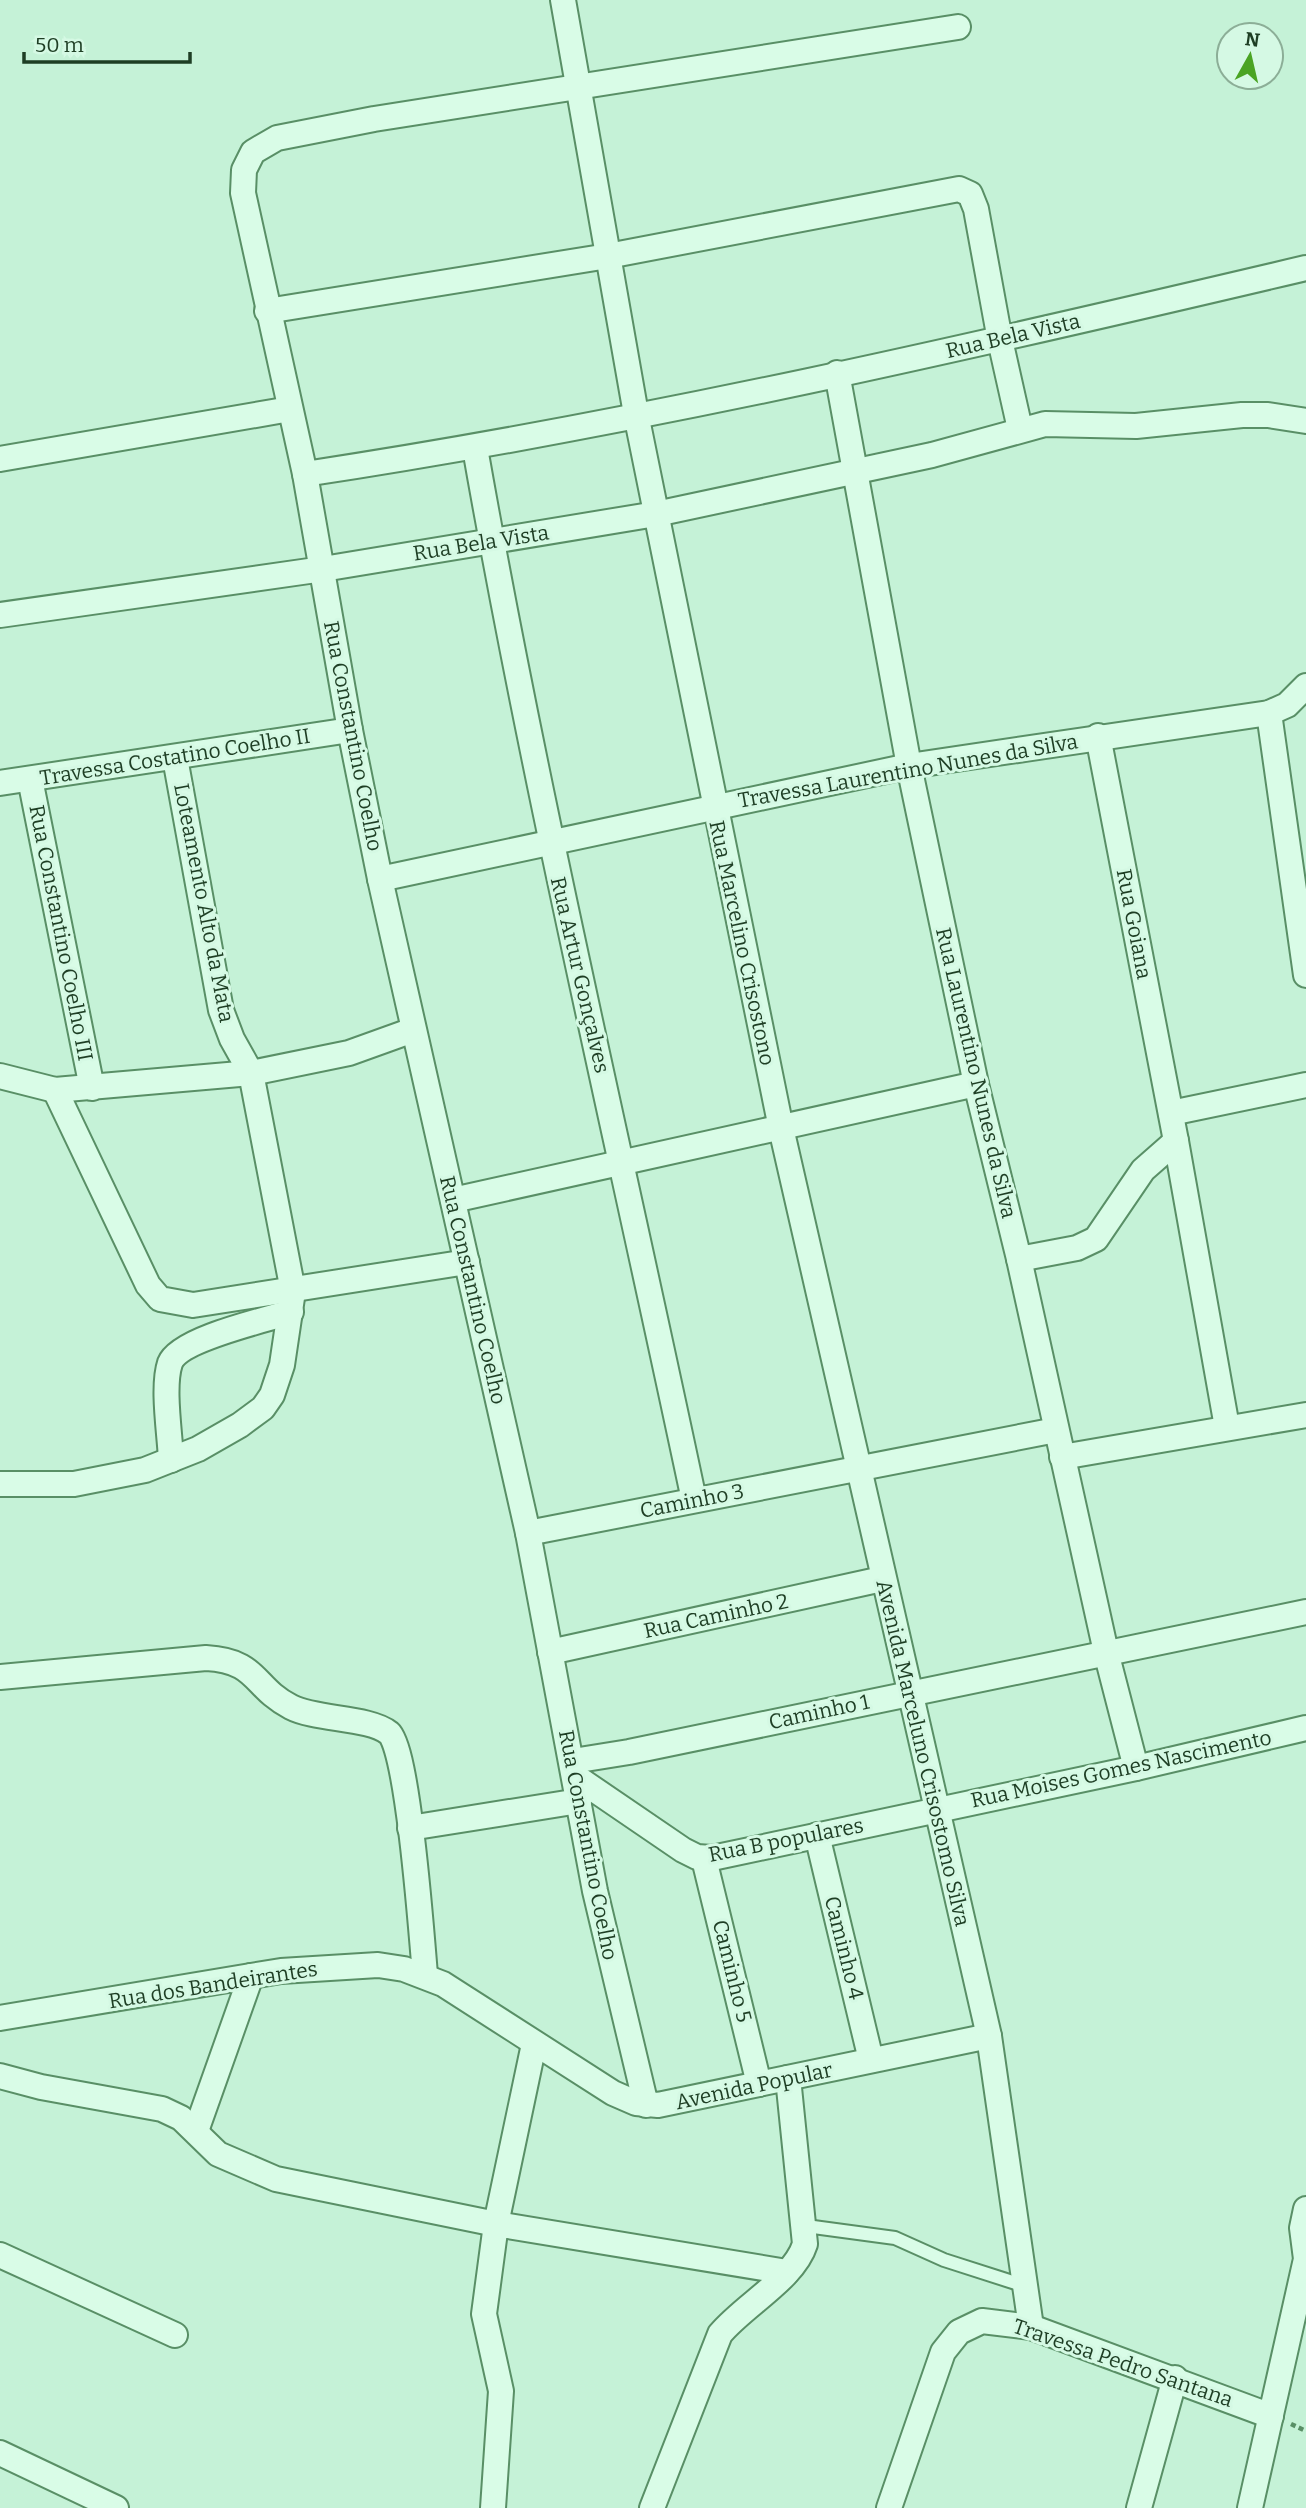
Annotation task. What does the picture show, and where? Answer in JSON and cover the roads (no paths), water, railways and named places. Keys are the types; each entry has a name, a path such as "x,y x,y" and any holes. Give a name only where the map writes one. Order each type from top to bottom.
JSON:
{"street":[{"path":"563,0 636,414"},
{"name":"Rua Constantino Coelho","path":"646,2105 617,1991 528,1533 380,879 349,730 305,474 243,193 248,161 263,144 277,138 374,119 578,89 958,27"},
{"path":"267,311 608,256 952,188 970,194 976,209 1000,340 1020,429"},
{"name":"Rua Bela Vista","path":"305,474 475,448 1000,340 1306,268"},
{"name":"Rua Laurentino Nunes da Silva","path":"837,373 909,766 976,1084 1019,1258 1106,1652 1136,1768"},
{"path":"0,459 290,409"},
{"name":"Rua Marcelino Crisostono","path":"636,414 781,1128 858,1470"},
{"name":"Rua Bela Vista","path":"0,615 323,569 656,514 959,448 1020,429 1066,424 1136,426 1242,415 1268,415 1306,421"},
{"name":"Rua Artur Gonçalves","path":"475,448 549,841 623,1162 694,1500"},
{"name":"Travessa Laurentino Nunes da Silva","path":"380,879 909,766 1098,736 1269,713 1287,705 1306,686"},
{"path":"1269,713 1306,975"},
{"name":"Travessa Costatino Coelho II","path":"0,783 349,730"},
{"name":"Rua Goiana","path":"1098,736 1171,1113 1227,1427"},
{"name":"Loteamento Alto da Mata","path":"175,758 221,1010 232,1039 251,1073 292,1301"},
{"name":"Rua Constantino Coelho III","path":"30,779 92,1088"},
{"path":"0,1076 55,1090 251,1073 349,1053 413,1030"},
{"path":"453,1200 976,1084"},
{"path":"1171,1113 1306,1085"},
{"path":"55,1090 153,1293 169,1303 193,1305 292,1301 467,1262"},
{"path":"1019,1258 1077,1248 1096,1239 1143,1170 1176,1141"},
{"path":"171,1460 168,1370 174,1355 194,1343 292,1301"},
{"path":"0,1484 74,1484 145,1470 240,1426 263,1408 272,1395 280,1372 292,1301"},
{"path":"1062,1457 1306,1415"},
{"name":"Caminho 3","path":"528,1533 1056,1430"},
{"name":"Avenida Marceluno Crisostomo Silva","path":"858,1470 989,2036 1031,2327"},
{"name":"Rua Caminho 2","path":"550,1652 882,1579"},
{"name":"Caminho 1","path":"410,1828 576,1779 629,1752 1306,1612"},
{"path":"0,1677 205,1658 225,1659 251,1671 289,1706 305,1713 383,1729 390,1733 398,1751 410,1828 425,1975"},
{"name":"Rua Moises Gomes Nascimento","path":"936,1809 1136,1768 1306,1728"},
{"name":"Rua B populares","path":"576,1779 683,1850 704,1859 936,1809"},
{"name":"Caminho 4","path":"817,1835 871,2060"},
{"name":"Caminho 5","path":"704,1859 759,2084"},
{"name":"Rua dos Bandeirantes","path":"0,2018 251,1976 349,1965 404,1969 425,1975"},
{"name":"Avenida Popular","path":"425,1975 614,2093 646,2105 673,2104 989,2036"},
{"path":"196,2131 251,1976"},
{"path":"492,2508 501,2391 484,2314 496,2224 534,2045"},
{"path":"0,2076 41,2087 138,2102 181,2118 218,2154 276,2179 496,2224 787,2272"},
{"path":"652,2508 720,2334 732,2319 787,2272 803,2252 806,2226 788,2078"},
{"path":"1250,2508 1306,2259 1305,2222"},
{"path":"0,2255 175,2335"},
{"name":"Travessa Pedro Santana","path":"889,2508 943,2352 959,2332 982,2321 1031,2327 1272,2416"},
{"path":"1139,2508 1175,2378"},
{"path":"0,2453 116,2508"}],"lane":[{"path":"806,2226 895,2238 944,2260 1025,2286"}]}
